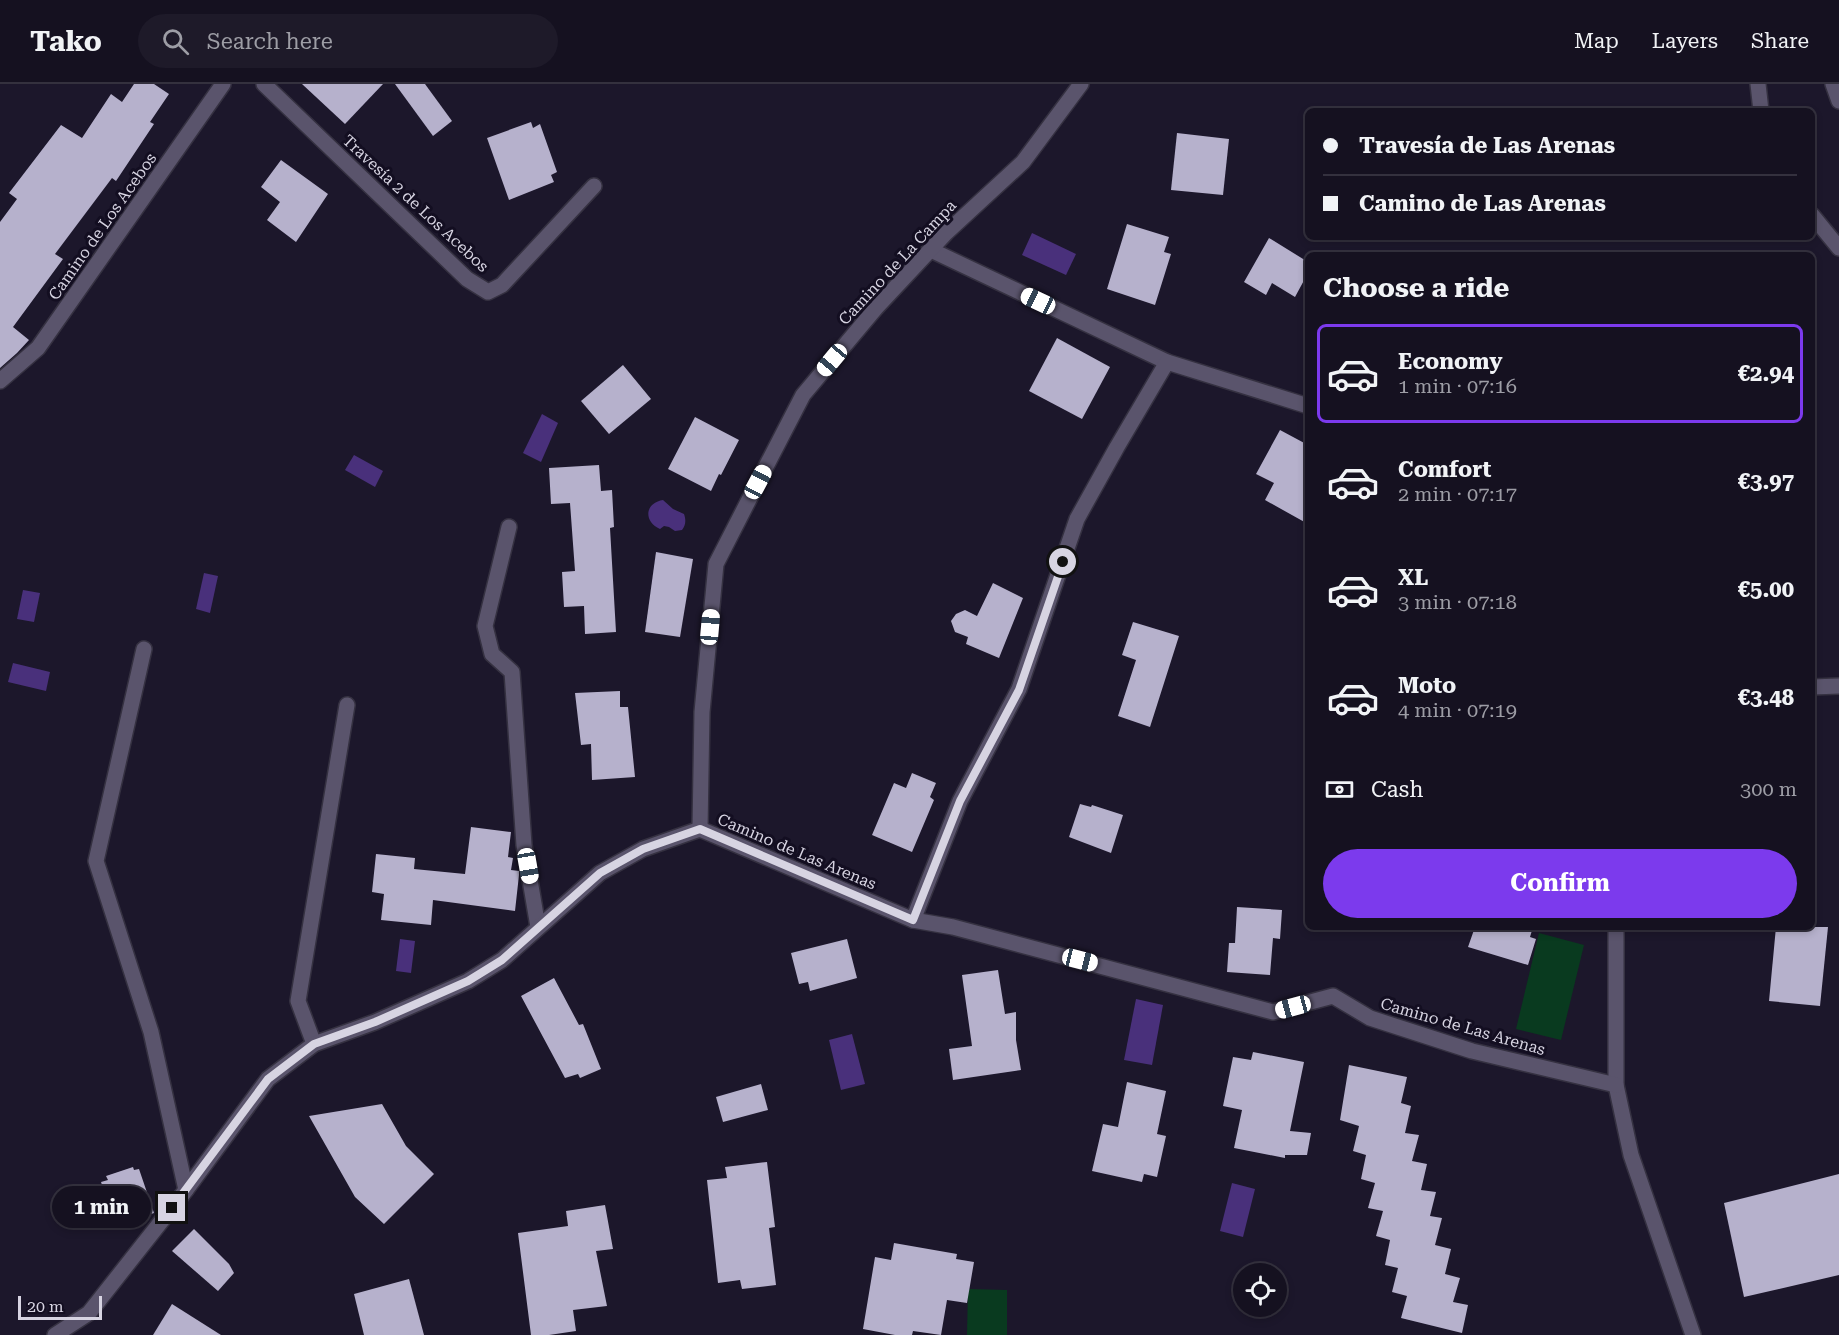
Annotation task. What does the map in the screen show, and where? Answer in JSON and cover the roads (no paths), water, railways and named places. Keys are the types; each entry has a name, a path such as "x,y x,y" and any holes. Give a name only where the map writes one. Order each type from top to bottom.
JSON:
{"street":[{"name":"Camino de Los Acebos","path":"0,381 38,348 223,84"},
{"name":"Travesía 2 de Los Acebos","path":"264,84 467,279 488,292 502,285 594,186"},
{"name":"Camino de La Campa","path":"700,829 702,712 716,564 803,395 876,308 946,233 1023,162 1081,84"},
{"path":"1758,84 1761,108"},
{"path":"1833,84 1839,101"},
{"path":"1815,219 1839,248"},
{"path":"931,250 1167,362 1305,405"},
{"path":"913,920 960,801 1019,690 1077,519 1167,362"},
{"path":"509,527 485,626 492,654 512,672 524,845 538,927"},
{"path":"144,649 96,861 151,1032 186,1190"},
{"path":"1815,687 1839,686"},
{"path":"314,1044 298,1001 347,705"},
{"name":"Camino de Las Arenas","path":"55,1335 89,1313 186,1190 268,1079 314,1044 375,1022 468,981 502,960 600,873 643,849 700,829 913,920 964,930 1273,1012 1333,996 1370,1018 1472,1051 1617,1085"},
{"path":"1616,930 1617,1085 1631,1155 1692,1335"}]}
